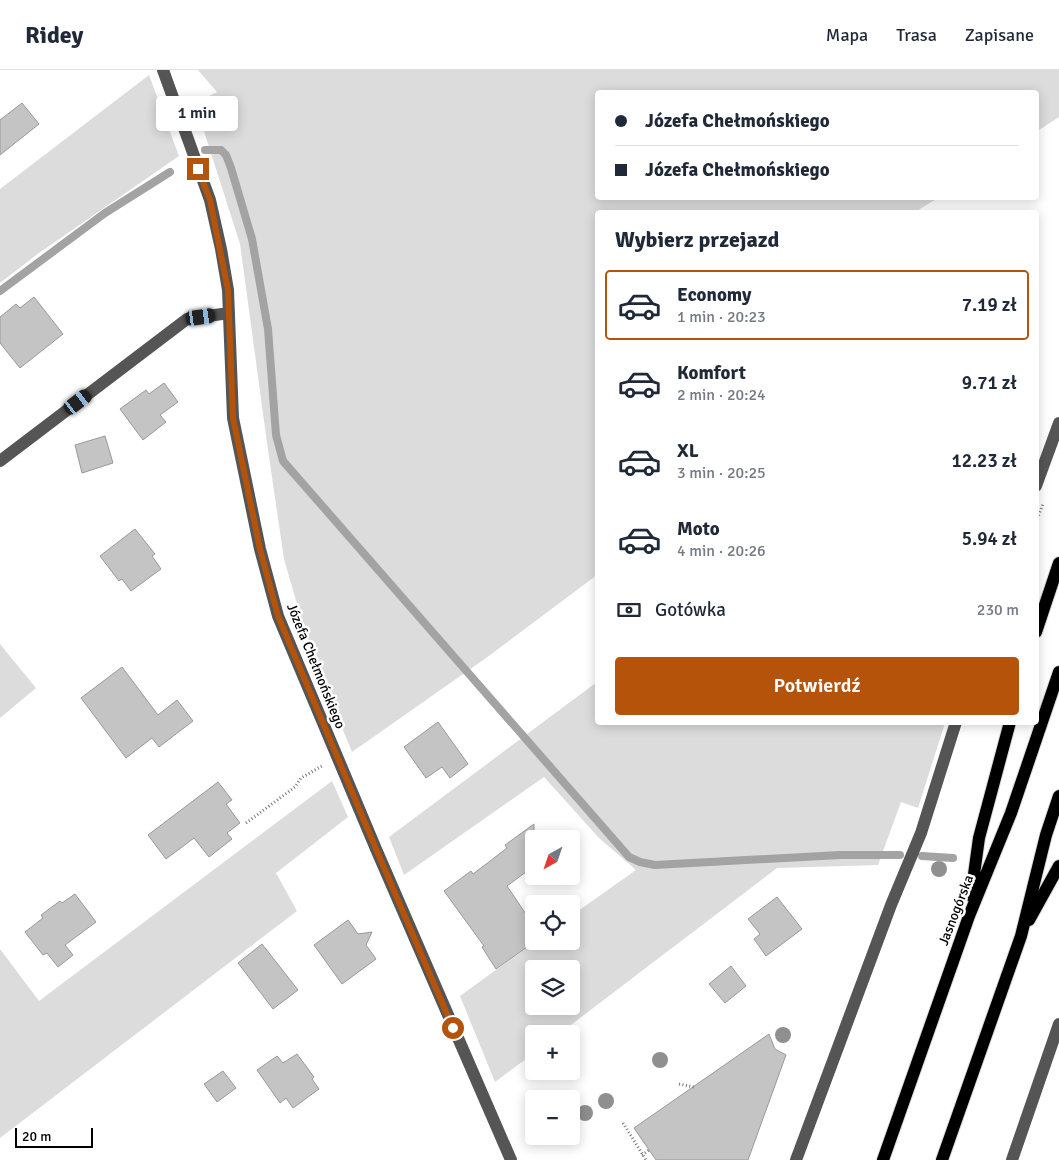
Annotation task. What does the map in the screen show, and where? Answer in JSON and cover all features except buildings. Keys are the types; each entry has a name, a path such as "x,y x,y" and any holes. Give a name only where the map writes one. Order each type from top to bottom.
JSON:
{"main road":[{"path":"1039,623 1059,563"},
{"name":"Jasnogórska","path":"883,1160 969,916 1011,813 1059,672"},
{"path":"969,916 979,838 1009,725"},
{"path":"942,1160 1020,936 1046,835 1059,796"},
{"path":"1020,936 1059,866"}],"street":[{"name":"Józefa Chełmońskiego","path":"163,70 210,200 228,290 233,418 260,549 278,616 376,849 511,1160"},
{"path":"0,461 187,319 229,313"},
{"path":"1039,478 1059,424"},
{"path":"796,1160 890,905 921,832 955,725"},
{"path":"1012,1160 1059,1024"}],"path":[{"path":"246,823 295,787 301,778"},
{"path":"679,1084 694,1087"},
{"path":"623,1123 646,1160"},
{"path":"642,1155 649,1150"}],"shaded area":[{"path":"198,70 1059,70 1059,117 1039,130 1039,90 595,90 595,200 935,200 918,210 595,210 595,576 486,658 352,752 311,652 284,559 240,244 195,103 217,92"},
{"path":"149,75 179,156 39,253 0,283 0,189"},
{"path":"0,644 36,688 0,718"},
{"path":"595,683 595,725 944,725 918,808 901,802 878,865 777,868 571,1025 525,1025 525,1060 495,1082 460,996 525,949 580,950 580,910 636,870 599,838 544,777 404,875 389,837"},
{"path":"332,781 348,817 276,873 297,911 0,1138 0,949 39,1001"}],"waterway":[{"path":"205,150 221,150 226,155 252,239 268,329 276,435 283,461 629,857 640,862 655,865 840,855 900,855"},
{"path":"0,291 105,213 170,172"},
{"path":"922,856 953,858"}],"route":[{"path":"198,169 210,200 228,290 233,418 260,549 278,616 453,1028"}]}
